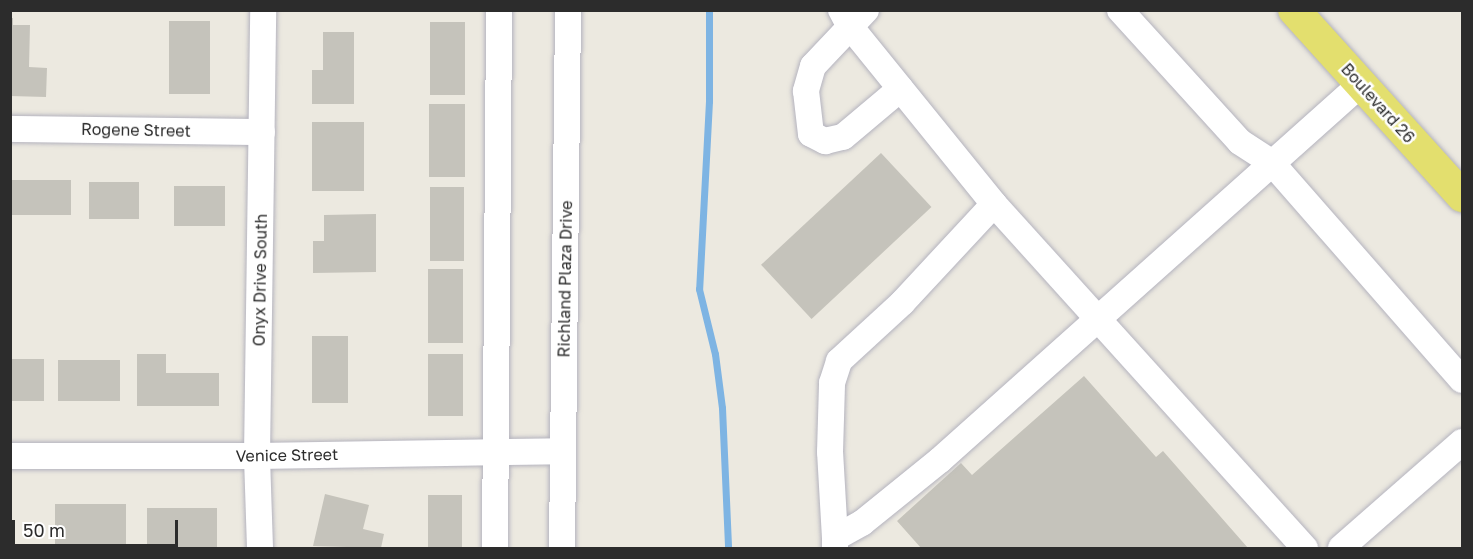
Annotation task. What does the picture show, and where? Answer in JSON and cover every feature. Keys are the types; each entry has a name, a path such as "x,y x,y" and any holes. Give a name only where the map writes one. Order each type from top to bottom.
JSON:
{"main road":[{"name":"Boulevard 26","path":"1294,10 1462,196"}],"street":[{"name":"Onyx Drive South","path":"260,549 257,456 263,10"},
{"path":"495,549 499,10"},
{"name":"Richland Plaza Drive","path":"562,549 568,10"},
{"path":"1120,10 1240,142 1272,163 1462,380"},
{"path":"900,89 843,137 825,141 811,134 806,91 813,66 852,16 900,89 994,204 1305,549"},
{"path":"835,543 940,460 1361,84"},
{"name":"Rogene Street","path":"10,129 262,132"},
{"path":"835,543 830,452 832,383 839,362 851,347 902,303 994,204"},
{"path":"1341,549 1462,442"},
{"name":"Venice Street","path":"10,456 257,456 563,451"}],"building":[{"path":"10,18 13,18 13,25 30,25 29,67 47,68 46,97 10,96"},
{"path":"169,21 210,21 210,94 169,94"},
{"path":"430,22 465,22 465,95 430,95"},
{"path":"323,32 354,32 354,104 312,104 312,70 323,70"},
{"path":"429,104 465,104 465,177 429,177"},
{"path":"312,122 364,122 364,191 312,191"},
{"path":"881,153 931,207 812,319 761,265"},
{"path":"10,180 71,180 71,215 10,215"},
{"path":"89,182 139,182 139,219 89,219"},
{"path":"174,186 225,186 225,226 174,226"},
{"path":"430,187 464,187 464,261 430,261"},
{"path":"376,214 376,272 313,273 313,241 324,241 324,215"},
{"path":"428,269 463,269 463,343 428,343"},
{"path":"312,336 348,336 348,403 312,403"},
{"path":"137,354 166,354 166,373 219,373 219,406 137,406"},
{"path":"428,354 463,354 463,416 428,416"},
{"path":"10,359 44,359 44,401 10,401"},
{"path":"58,360 120,360 120,401 58,401"},
{"path":"1084,376 1156,457 1163,451 1248,548 921,548 897,521 961,463 972,475"},
{"path":"325,494 369,505 363,529 384,534 381,548 313,546"},
{"path":"428,495 462,495 462,548 428,548"},
{"path":"55,504 126,504 126,544 55,544"},
{"path":"147,508 217,508 217,547 147,547"}],"waterway":[{"path":"709,10 709,101 699,289 715,354 722,408 728,548"}]}
